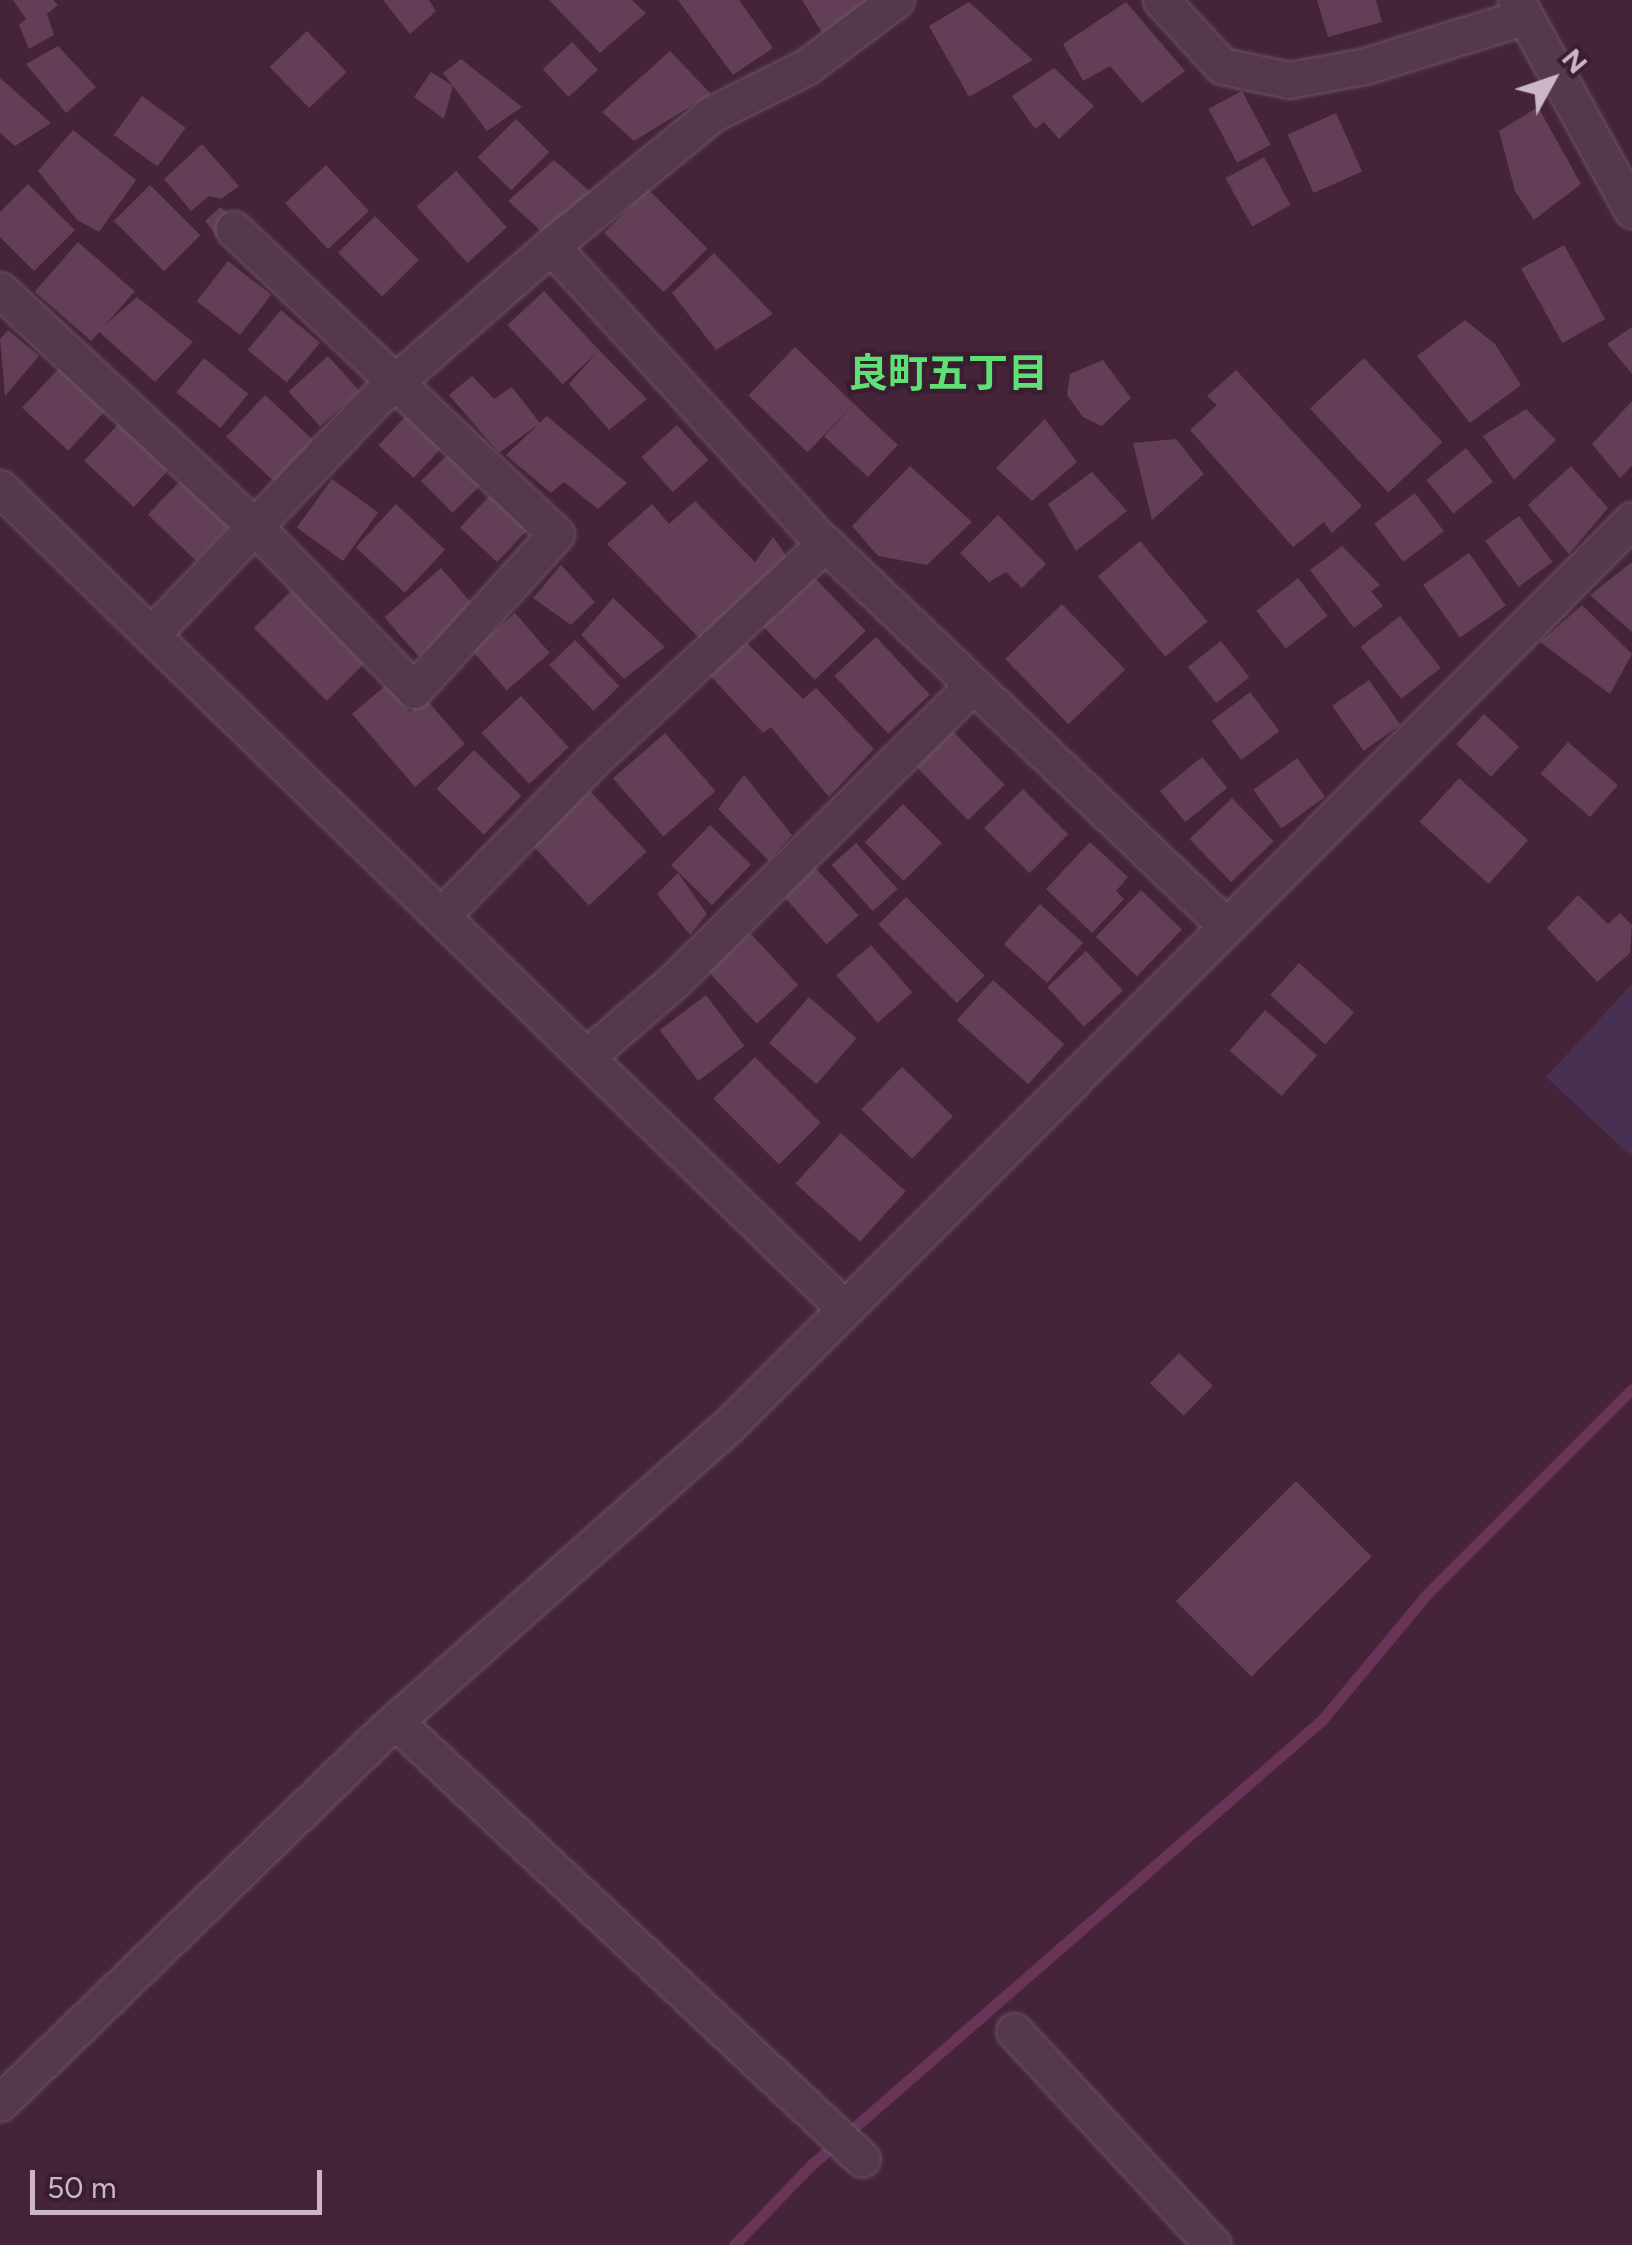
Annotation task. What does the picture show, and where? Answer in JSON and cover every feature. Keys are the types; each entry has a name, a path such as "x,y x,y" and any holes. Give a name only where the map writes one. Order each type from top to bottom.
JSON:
{"street":[{"path":"152,634 394,384 551,246 712,114 806,68 896,0"},
{"path":"1161,0 1222,66 1289,80 1366,66 1520,9 1632,210"},
{"path":"0,290 254,526 414,690 556,534 234,229"},
{"path":"551,246 825,544 1224,924"},
{"path":"0,488 844,1309"},
{"path":"0,2104 396,1721 726,1427 1224,924 1632,520"},
{"path":"441,916 593,760 825,544"},
{"path":"586,1057 674,981 973,685"},
{"path":"396,1721 862,2159"},
{"path":"1014,2031 1213,2245"}],"shaded area":[{"path":"1632,984 1632,1157 1546,1077"}],"building":[{"path":"13,0 53,0 58,5 47,14 54,35 29,49 19,25 26,19"},
{"path":"383,0 429,0 436,11 410,34"},
{"path":"549,0 632,0 646,13 600,53"},
{"path":"678,0 739,0 773,48 733,75"},
{"path":"802,0 870,0 832,49"},
{"path":"1317,0 1376,0 1382,22 1328,37"},
{"path":"969,2 1033,60 969,97 929,26"},
{"path":"1126,2 1185,71 1142,103 1110,66 1083,81 1063,44"},
{"path":"307,31 347,72 309,108 270,67"},
{"path":"572,42 598,70 569,97 543,69"},
{"path":"58,46 96,87 66,113 26,64"},
{"path":"670,51 711,94 634,141 602,112"},
{"path":"461,59 522,107 487,131 443,73"},
{"path":"1054,68 1094,106 1059,139 1044,122 1035,129 1012,96"},
{"path":"431,72 453,86 444,119 414,97"},
{"path":"0,78 51,123 15,146 0,133"},
{"path":"1242,91 1271,145 1237,163 1208,109"},
{"path":"142,96 186,128 157,167 114,135"},
{"path":"1538,107 1581,184 1534,220 1515,191 1499,131"},
{"path":"1336,113 1362,171 1314,193 1288,135"},
{"path":"516,119 549,152 511,190 478,157"},
{"path":"73,130 136,180 99,232 77,220 38,171"},
{"path":"202,144 239,186 221,199 209,196 191,211 164,179"},
{"path":"1264,157 1291,205 1252,226 1226,178"},
{"path":"554,160 594,195 543,233 508,201"},
{"path":"326,165 369,211 328,249 285,203"},
{"path":"456,171 507,227 467,263 417,206"},
{"path":"28,184 75,230 34,271 0,237 0,212"},
{"path":"150,185 200,235 164,271 114,221"},
{"path":"648,189 707,248 664,292 604,233"},
{"path":"220,207 241,222 220,240 205,221"},
{"path":"375,216 419,260 382,297 338,253"},
{"path":"78,242 135,291 91,341 35,292"},
{"path":"1564,245 1605,319 1562,343 1521,269"},
{"path":"714,253 773,314 716,350 672,293"},
{"path":"228,261 271,295 240,335 197,301"},
{"path":"544,291 599,350 563,384 507,325"},
{"path":"137,297 193,342 155,382 98,331"},
{"path":"281,310 320,343 287,383 248,350"},
{"path":"1465,320 1495,344 1521,385 1470,423 1417,356"},
{"path":"1632,327 1632,374 1607,344"},
{"path":"8,330 39,356 5,396 0,339"},
{"path":"795,347 854,404 807,452 748,395"},
{"path":"599,350 647,399 609,430 569,384"},
{"path":"328,356 359,391 320,426 289,391"},
{"path":"204,358 248,394 221,428 176,392"},
{"path":"1364,358 1442,442 1388,493 1310,408"},
{"path":"1103,360 1131,398 1102,426 1083,417 1067,395 1070,374"},
{"path":"61,366 107,409 68,451 22,408"},
{"path":"1236,370 1362,506 1332,533 1324,522 1293,547 1190,430 1217,405 1207,396"},
{"path":"472,376 494,399 512,387 540,423 499,453 449,395"},
{"path":"265,395 317,443 278,485 226,437"},
{"path":"1632,401 1632,466 1620,478 1592,444"},
{"path":"854,404 898,445 868,477 824,436"},
{"path":"416,405 451,438 414,478 378,445"},
{"path":"1526,409 1556,440 1514,480 1483,436"},
{"path":"547,416 627,483 598,509 564,482 551,493 506,455"},
{"path":"123,419 173,465 134,507 84,461"},
{"path":"1045,419 1077,462 1032,501 996,468"},
{"path":"677,425 708,460 673,492 641,457"},
{"path":"1176,439 1204,474 1152,520 1133,443"},
{"path":"457,445 489,477 453,513 421,481"},
{"path":"1466,448 1493,481 1453,514 1426,480"},
{"path":"910,466 972,522 927,565 878,556 852,526"},
{"path":"1571,466 1608,508 1569,554 1528,505"},
{"path":"1092,472 1127,511 1076,551 1048,504"},
{"path":"184,477 232,524 196,561 148,514"},
{"path":"332,479 378,513 343,561 297,528"},
{"path":"494,491 531,526 497,562 460,528"},
{"path":"1415,493 1444,531 1403,562 1374,524"},
{"path":"695,501 755,562 773,537 789,559 699,638 607,544 652,504 669,524"},
{"path":"396,504 445,550 405,593 356,547"},
{"path":"998,515 1046,564 1022,588 1006,572 989,582 960,553"},
{"path":"1519,516 1553,562 1519,587 1485,541"},
{"path":"1140,541 1207,621 1165,657 1098,576"},
{"path":"1342,546 1380,585 1371,591 1383,606 1354,628 1310,570"},
{"path":"1469,553 1506,605 1460,638 1423,585"},
{"path":"1632,562 1632,632 1590,595"},
{"path":"561,565 595,602 571,625 533,598"},
{"path":"441,568 475,607 419,656 384,617"},
{"path":"813,576 866,631 815,680 762,625"},
{"path":"1298,578 1328,616 1286,648 1256,611"},
{"path":"297,585 370,658 327,701 254,628"},
{"path":"613,598 665,647 624,679 581,635"},
{"path":"1062,604 1125,669 1068,724 1005,659"},
{"path":"1582,605 1632,654 1610,694 1540,642"},
{"path":"515,613 550,653 507,690 472,650"},
{"path":"1400,616 1441,668 1401,699 1361,647"},
{"path":"876,637 930,695 888,734 834,676"},
{"path":"575,640 619,686 594,711 549,665"},
{"path":"744,640 803,699 816,688 874,749 829,797 771,727 763,733 707,672"},
{"path":"1221,641 1249,677 1216,703 1188,667"},
{"path":"1369,680 1401,725 1364,751 1332,706"},
{"path":"386,685 410,712 426,699 465,744 415,787 352,714"},
{"path":"1250,692 1279,731 1241,760 1212,721"},
{"path":"521,696 569,747 529,784 482,733"},
{"path":"1484,714 1519,747 1491,777 1456,744"},
{"path":"947,725 1005,785 968,820 910,760"},
{"path":"665,733 716,791 663,836 613,778"},
{"path":"1568,742 1618,785 1590,817 1540,774"},
{"path":"474,750 521,796 484,835 436,789"},
{"path":"1202,757 1227,788 1185,822 1160,791"},
{"path":"1297,758 1325,797 1282,829 1253,790"},
{"path":"744,775 792,835 769,861 718,809"},
{"path":"1459,778 1528,840 1489,884 1420,822"},
{"path":"1023,789 1068,834 1029,873 984,828"},
{"path":"590,791 647,852 589,906 532,845"},
{"path":"1232,798 1274,841 1231,882 1190,839"},
{"path":"903,804 942,843 904,881 865,842"},
{"path":"710,825 751,865 712,905 671,865"},
{"path":"1090,842 1128,877 1116,891 1124,899 1092,933 1046,889"},
{"path":"856,843 897,889 873,911 831,865"},
{"path":"805,856 859,915 827,944 773,885"},
{"path":"678,873 707,914 690,935 657,894"},
{"path":"1141,890 1182,930 1137,976 1096,937"},
{"path":"1578,895 1608,924 1620,913 1632,925 1630,953 1597,982 1547,928"},
{"path":"906,897 984,975 957,1003 878,925"},
{"path":"1040,904 1083,943 1047,983 1004,944"},
{"path":"750,933 798,985 757,1024 708,972"},
{"path":"871,945 912,993 878,1023 836,975"},
{"path":"1086,951 1123,990 1084,1027 1047,987"},
{"path":"1299,963 1354,1013 1325,1044 1270,995"},
{"path":"993,980 1064,1044 1028,1084 957,1020"},
{"path":"706,995 745,1046 698,1081 660,1030"},
{"path":"809,997 857,1038 817,1084 769,1043"},
{"path":"1265,1010 1317,1055 1282,1096 1230,1051"},
{"path":"755,1057 821,1123 779,1164 713,1099"},
{"path":"902,1067 953,1116 912,1159 861,1109"},
{"path":"841,1133 906,1191 860,1242 795,1184"},
{"path":"1179,1353 1213,1386 1184,1416 1150,1383"},
{"path":"1296,1481 1372,1557 1251,1677 1176,1601"}],"waterway":[{"path":"734,2245 810,2166 1322,1720 1428,1593 1632,1389"}],"district":[{"name":"良町五丁目","path":"948,373"}]}
